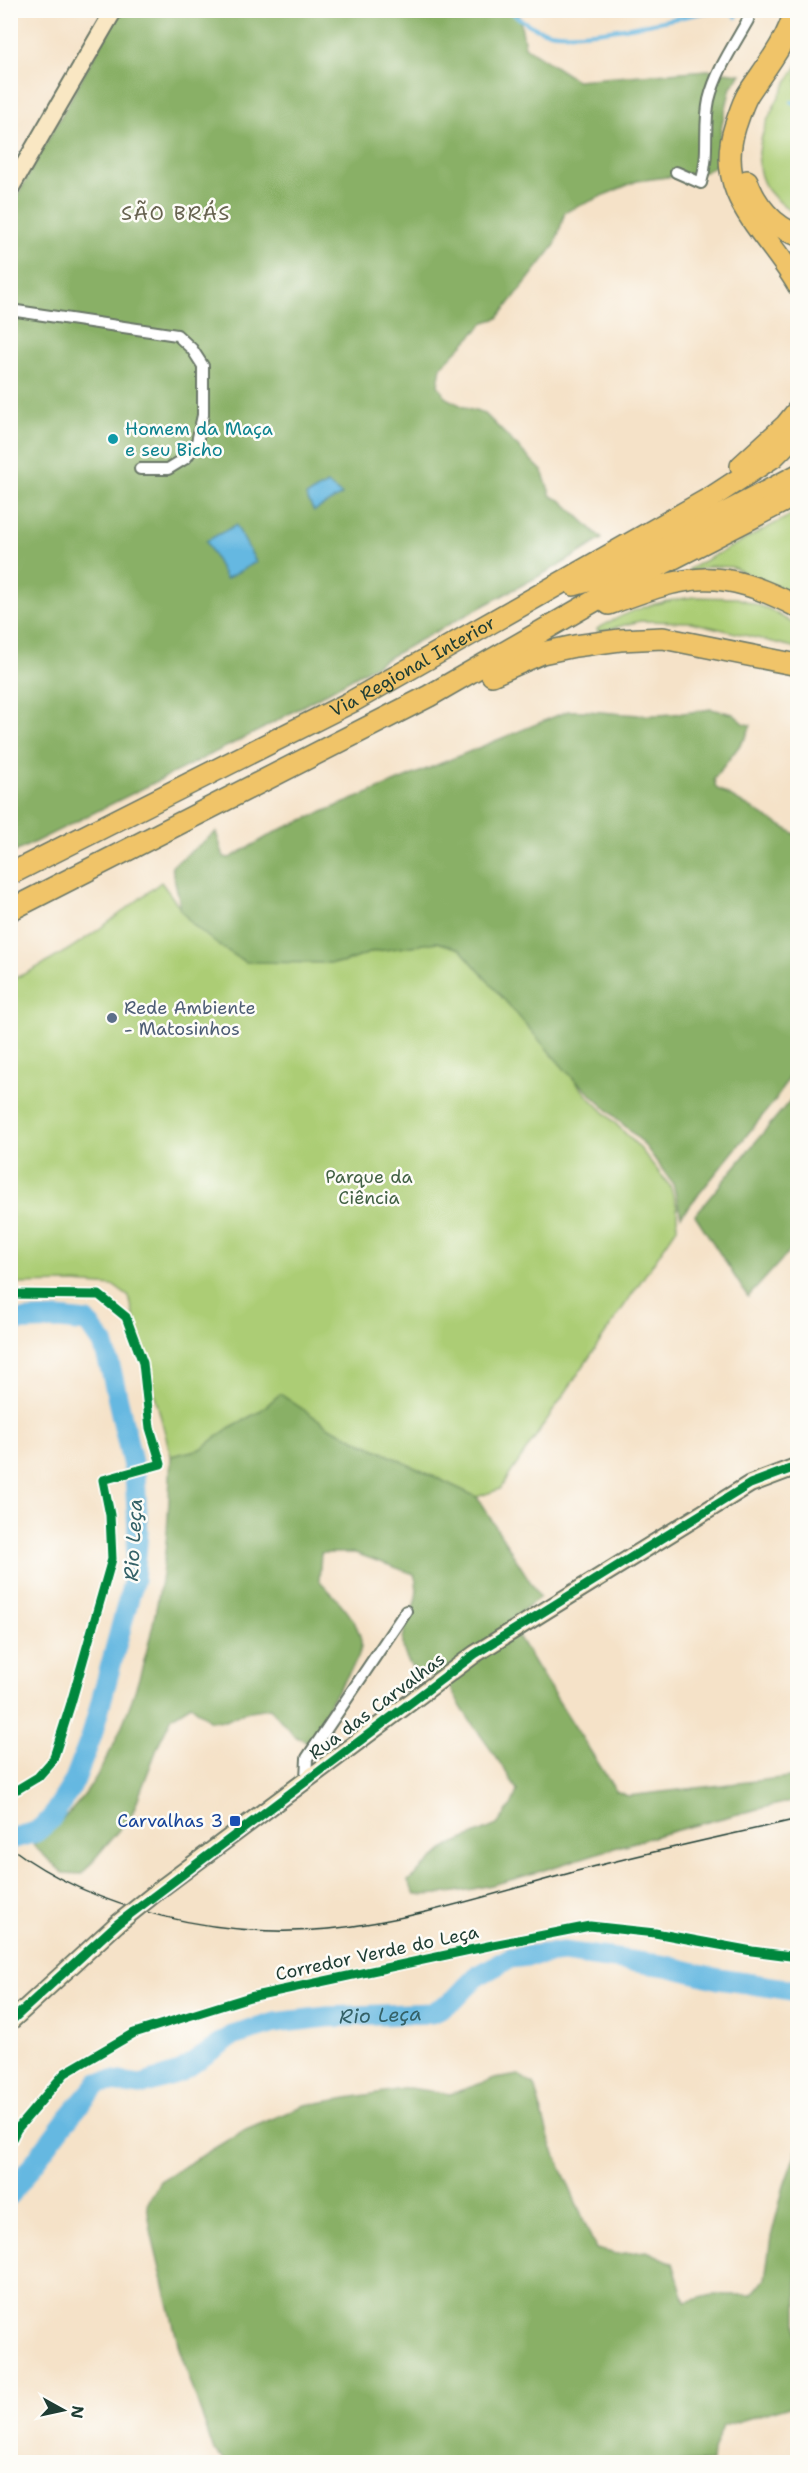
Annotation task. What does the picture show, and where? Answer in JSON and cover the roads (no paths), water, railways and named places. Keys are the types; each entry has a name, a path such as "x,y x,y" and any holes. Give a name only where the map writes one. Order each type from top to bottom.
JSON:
{"highway":[{"path":"795,10 785,38 743,102 731,139 729,169 739,198 753,224 798,285"},
{"path":"798,44 755,105 743,136 742,164 755,200 771,219 789,232 798,235"},
{"path":"712,497 786,425 798,410"},
{"name":"Via Regional Interior","path":"10,874 353,701 712,497 773,457 798,432"},
{"path":"539,596 603,577 798,475"},
{"name":"Via Regional Interior","path":"14,908 429,696 627,582 798,494"},
{"path":"555,625 654,587 680,580 710,578 740,583 766,591 798,607"},
{"path":"429,696 467,687 542,653 620,640 663,638 798,665"}],"street":[{"path":"10,189 114,10"},
{"path":"676,172 701,183 707,159 706,132 709,101 715,80 748,20 750,10"},
{"path":"10,310 177,335 192,349 203,366 203,415 197,442 186,458 168,469 140,469"},
{"name":"Rua das Carvalhas","path":"10,2022 117,1924 306,1779 475,1654 750,1484 798,1466"},
{"path":"306,1779 307,1758 406,1611"}],"water":[{"path":"327,484 342,495 314,511 306,496"},
{"path":"236,525 256,562 226,579 206,541"}],"waterway":[{"path":"508,10 535,28 561,33 605,31 717,10"},
{"path":"729,10 736,17"},
{"path":"792,102 798,105"},
{"name":"Rio Leça","path":"10,1321 59,1319 87,1322 103,1343 135,1475 138,1532 134,1579 92,1735 74,1782 50,1820 36,1832 10,1839"},
{"name":"Rio Leça","path":"10,2195 64,2123 98,2083 113,2081 140,2085 179,2073 232,2036 275,2023 327,2017 432,2013 454,2000 477,1976 510,1958 563,1952 667,1966 719,1979 798,1991"}],"tram line":[{"path":"10,1847 44,1870 81,1889 121,1904 204,1925 247,1930 288,1931 361,1925 425,1912 608,1863 798,1819"}],"place":[{"name":"Homem da Maça e seu Bicho","path":"113,439"},
{"name":"Rede Ambiente - Matosinhos","path":"112,1018"},
{"name":"Carvalhas 3","path":"235,1821"}],"district":[{"name":"SÃO BRÁS","path":"176,213"}],"park label":[{"name":"Parque da Ciência","path":"369,1187"}]}
